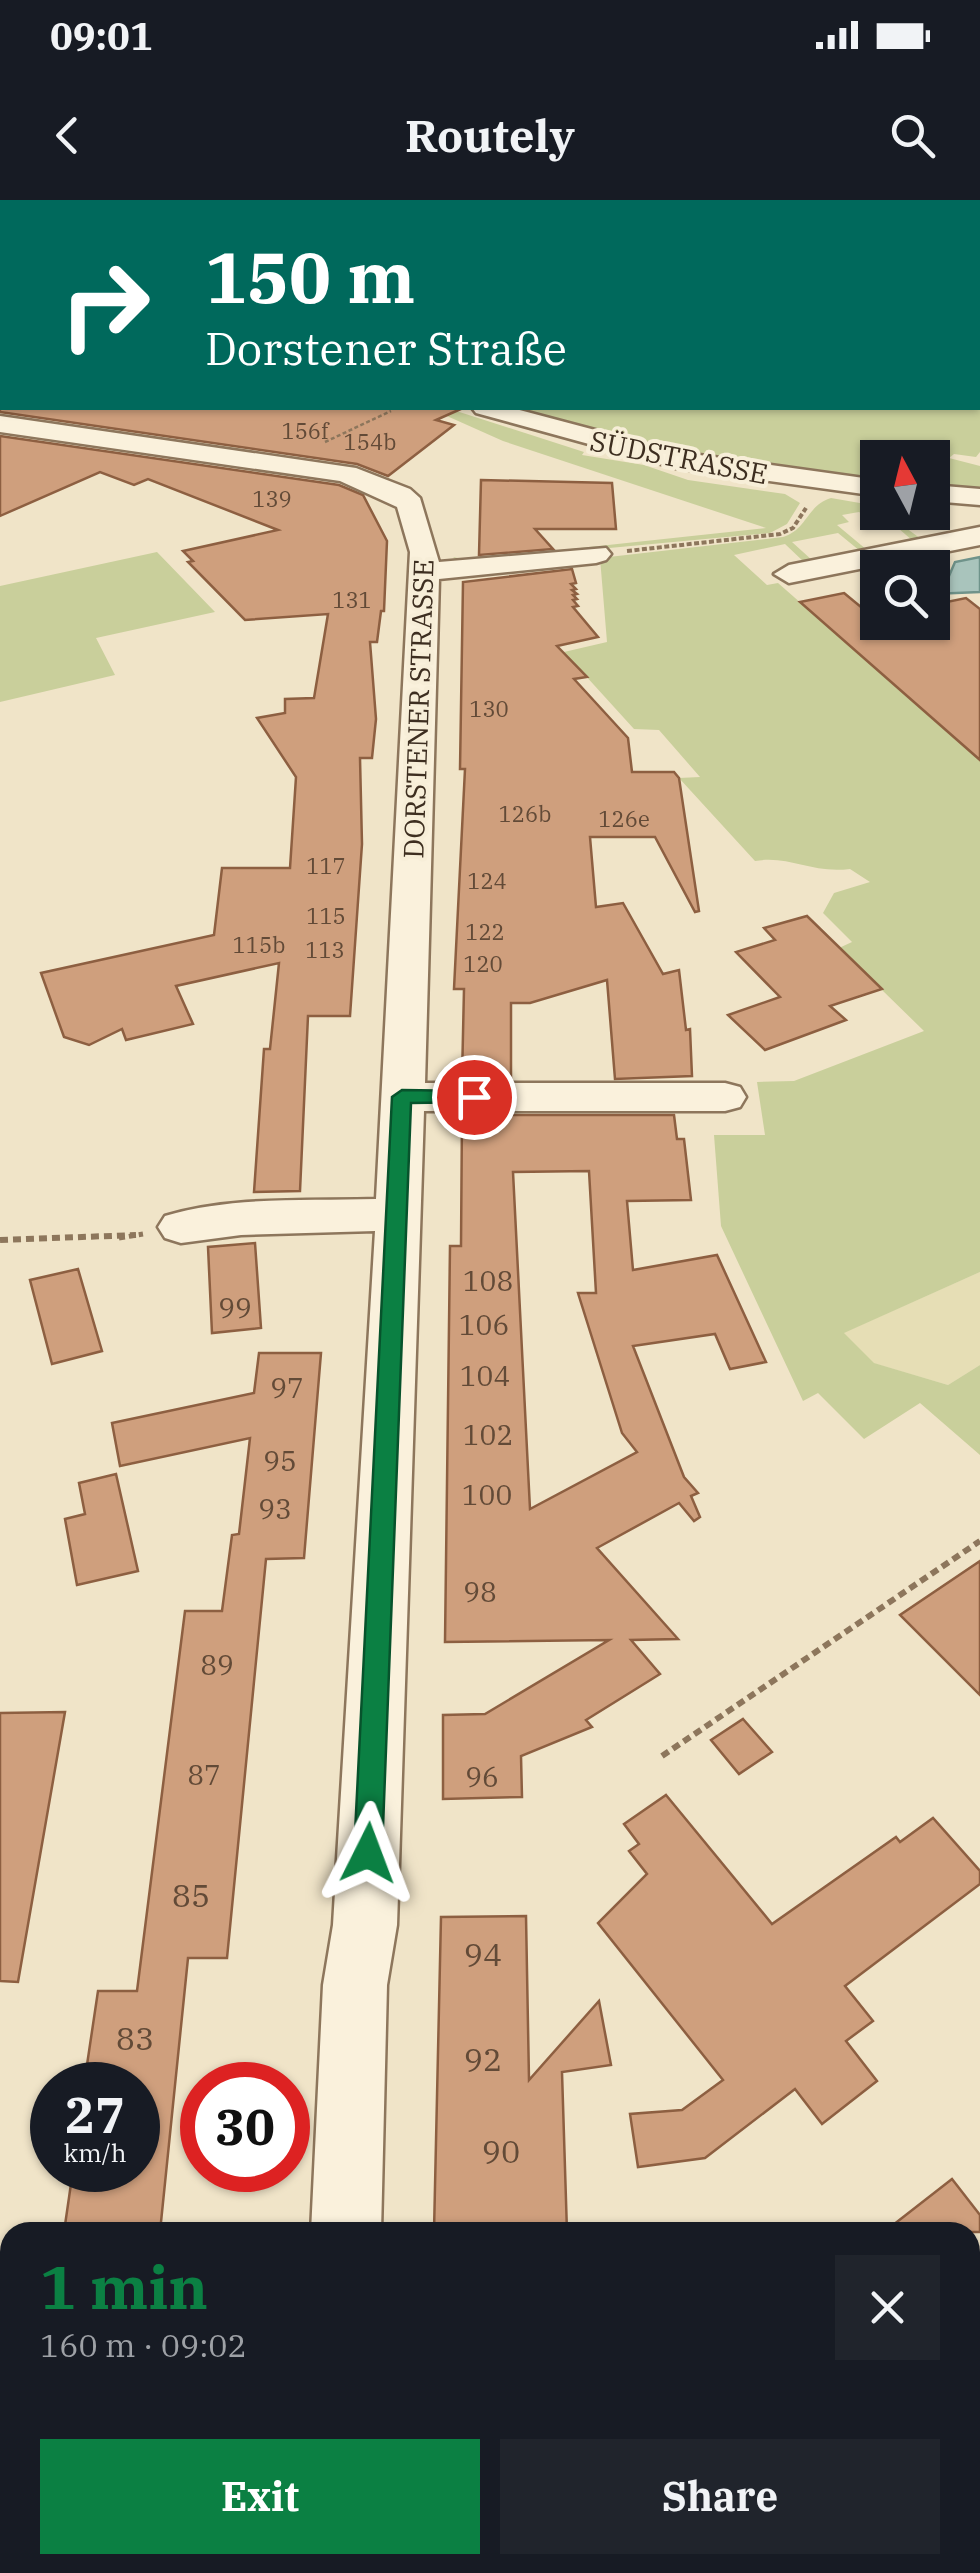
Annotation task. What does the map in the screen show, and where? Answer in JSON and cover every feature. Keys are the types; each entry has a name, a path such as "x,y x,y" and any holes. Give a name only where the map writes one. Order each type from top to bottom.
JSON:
{"street":[{"name":"SÜDSTRASSE","path":"492,410 650,455 860,485"},
{"name":"DORSTENER STRASSE","path":"0,424 297,464 376,484 410,504 423,541 425,572 402,1097 346,2222"},
{"path":"950,494 980,496"},
{"path":"790,574 980,536"},
{"path":"425,572 596,554"},
{"path":"402,1097 725,1098"},
{"path":"182,1227 242,1219 396,1214"}],"path":[{"path":"325,442 391,411"},
{"path":"596,554 780,534 793,528 815,500"},
{"path":"0,1240 117,1238 182,1227"},
{"path":"662,1756 980,1541"}],"shaded area":[{"path":"980,1272 980,1365 948,1385 873,1363 843,1333"}],"green space":[{"path":"433,410 453,410 584,452 582,455 644,465 688,480 785,494 800,503 787,524 770,533 459,562 453,557 468,560 766,528 503,441"},
{"path":"526,410 980,410 980,452 976,457 954,454 950,457 950,440 860,440 860,478 696,452"},
{"path":"950,458 980,466 980,489 950,486"},
{"path":"831,498 860,503 860,513 842,515 849,522 837,525 867,550 860,551 838,533 792,542 813,561 805,563 785,544 734,555 767,585 778,583 980,760 980,1272 844,1333 874,1363 948,1385 980,1365 980,1455 920,1403 864,1439 818,1393 803,1401 721,1226 714,1135 765,1135 757,1082 794,1081 924,1031 839,948 852,942 823,913 834,893 870,882 850,869 824,869 779,860 755,861 679,778 700,777 659,730 634,729 564,652 607,642 600,558 783,537 797,529 823,501"},
{"path":"900,530 909,530 921,539 913,541"},
{"path":"157,552 215,612 96,638 115,675 0,702 0,586"}],"water":[{"path":"980,557 980,592 950,593 950,574 955,562"}],"building":[{"path":"458,410 436,420 454,425 388,476 357,464 0,412"},
{"path":"0,436 339,485 363,495 387,541 384,611 377,642 370,642 376,719 372,758 360,758 362,844 350,1016 308,1016 300,1191 254,1192 264,1049 270,1049 279,963 176,986 193,1024 126,1040 122,1029 89,1045 64,1037 41,973 214,935 222,868 290,868 296,777 257,718 285,713 285,699 314,698 328,614 245,620 188,562 193,561 183,551 278,530 148,479 134,485 100,472 0,516"},
{"path":"481,480 612,483 616,529 535,529 553,549 479,555"},
{"path":"572,569 576,583 571,584 576,589 572,590 577,594 573,600 578,606 573,607 598,637 557,646 587,677 574,679 628,738 632,772 674,772 679,778 699,911 695,912 655,837 590,837 596,907 623,903 663,974 679,970 686,1030 690,1029 692,1076 615,1079 607,980 530,1003 511,1003 511,1079 462,1079 464,989 454,989 465,769 460,769 463,582"},
{"path":"844,593 860,606 860,640 950,640 950,601 966,598 980,609 980,760 800,602"},
{"path":"807,916 882,989 830,1006 846,1020 765,1050 728,1015 780,997 736,952 775,940 764,928"},
{"path":"462,1115 674,1115 677,1139 684,1139 691,1200 627,1201 633,1270 717,1255 766,1362 730,1369 715,1334 633,1346 684,1477 698,1493 691,1496 700,1517 694,1521 679,1503 597,1548 678,1639 631,1640 660,1674 586,1720 592,1727 521,1756 522,1797 443,1799 443,1715 485,1714 609,1640 445,1642 450,1246 461,1246","holes":["589,1171 596,1293 578,1293 622,1433 637,1452 530,1509 513,1172"]},
{"path":"255,1243 261,1328 212,1333 208,1247"},
{"path":"78,1269 102,1351 52,1364 30,1280"},
{"path":"259,1353 321,1353 304,1558 266,1559 227,1958 188,1958 161,2222 65,2222 70,2192 160,2192 160,2062 87,2062 98,1991 137,1991 185,1611 222,1611 232,1535 239,1534 250,1438 120,1466 112,1423 254,1393"},
{"path":"116,1474 138,1571 77,1585 65,1519 85,1514 79,1483"},
{"path":"980,1561 980,1695 900,1615"},
{"path":"65,1712 18,1982 0,1981 0,1713"},
{"path":"743,1719 772,1752 739,1774 711,1740"},
{"path":"666,1795 772,1924 896,1837 900,1842 933,1818 980,1871 980,1884 845,1986 873,2021 846,2041 877,2081 822,2124 795,2089 705,2158 638,2167 630,2114 682,2110 723,2080 598,1923 647,1874 629,1851 639,1844 624,1824"},
{"path":"526,1916 529,2080 599,2001 611,2065 562,2072 567,2222 434,2222 441,1917"},
{"path":"952,2179 980,2215 980,2222 897,2222"}],"route":[{"path":"368,1853 402,1097 474,1097"}]}
